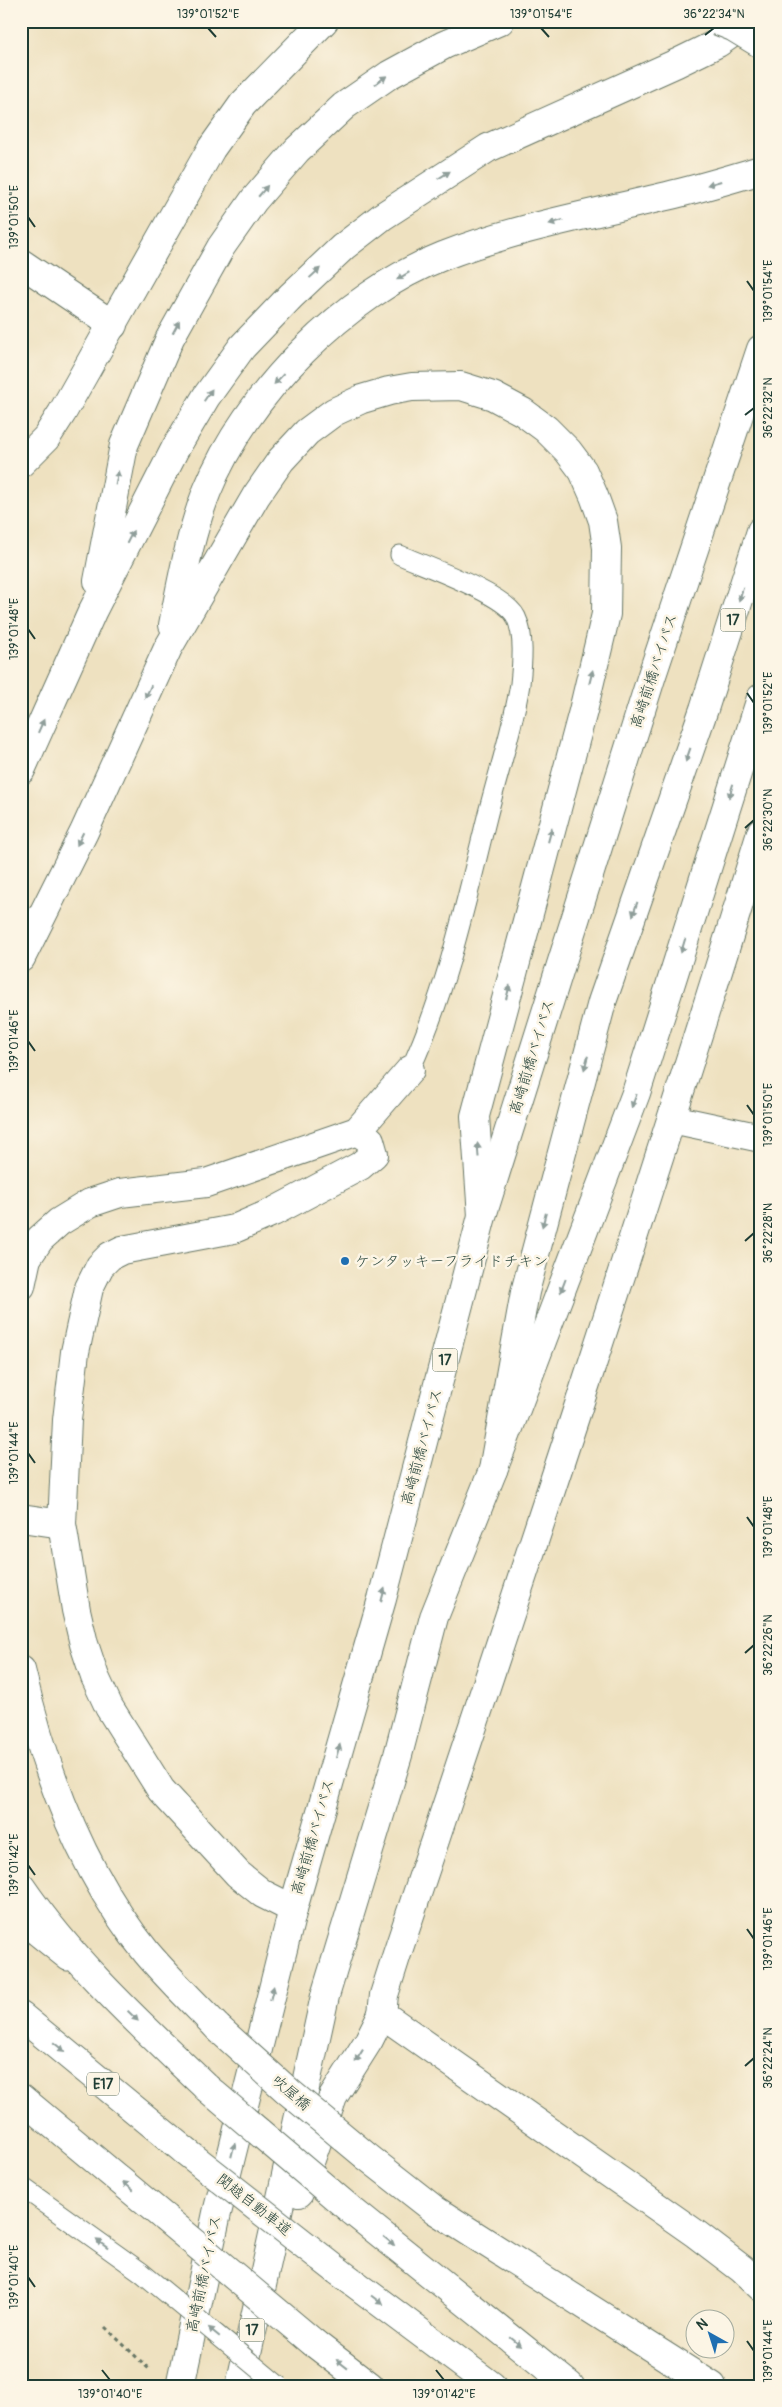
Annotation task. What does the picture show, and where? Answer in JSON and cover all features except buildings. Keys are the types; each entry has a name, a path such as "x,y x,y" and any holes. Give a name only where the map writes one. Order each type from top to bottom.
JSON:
{"main road":[{"path":"21,463 46,438 62,413 211,149 244,104 324,21"},
{"path":"92,612 124,445 170,338 221,247 254,200 297,150 344,106 389,75 436,49 500,21"},
{"path":"718,21 733,27 761,44"},
{"path":"21,770 92,612 175,449 206,398 242,347 291,296 343,247 382,216 488,148 678,63 718,43 750,21"},
{"path":"168,648 196,519 221,461 240,429 270,388 308,347 343,316 379,290 442,256 565,220 670,196 761,170"},
{"path":"21,263 113,325"},
{"name":"高崎前橋バイパス","path":"168,2381 217,2213 293,1909 382,1599 482,1216 652,675 761,348"},
{"path":"21,958 84,832 168,648 256,496 281,460 307,432 334,412 362,399 412,387 461,386 493,396 523,412 546,429 568,450 583,471 603,521 606,539 606,614 583,711 475,1116 482,1216"},
{"name":"17","path":"240,2386 325,1996 398,1755 434,1617 493,1470 525,1292 602,1002 704,709 761,531"},
{"path":"493,1470 636,1093 758,704"},
{"path":"263,2274 280,2254 313,2150 333,2097 382,2014 384,1995 396,1957 534,1543 672,1119 761,833"},
{"path":"21,1286 24,1257 59,1222 90,1203 120,1193 206,1183 357,1131 410,1070"},
{"path":"672,1119 761,1138"},
{"path":"293,1909 263,1894 238,1874 209,1844 161,1790 122,1730 95,1677 84,1644 76,1610 62,1524 63,1470 75,1352 89,1288 100,1266 110,1256 122,1250 234,1229 273,1212 360,1166 374,1154 370,1140 357,1131"},
{"path":"21,1518 62,1524"},
{"name":"吹屋橋","path":"21,1670 32,1718 66,1814 110,1902 147,1953 218,2028 289,2092 435,2210 712,2386"},
{"path":"21,1887 57,1934 108,1992 207,2088 351,2210 570,2386"},
{"path":"382,2014 696,2234 761,2287"},
{"name":"関越自動車道","path":"21,2016 185,2151 338,2271 492,2386"},
{"path":"21,2098 314,2343 370,2386"}],"lane":[{"path":"400,555 483,591 502,603 516,615 522,634 520,684 470,885 439,997 410,1070"},
{"path":"21,1924 108,1992"},
{"path":"21,2186 141,2272 279,2386"}],"path":[{"path":"105,2327 168,2381"}],"place":[{"name":"ケンタッキーフライドチキン","path":"345,1261"}]}
